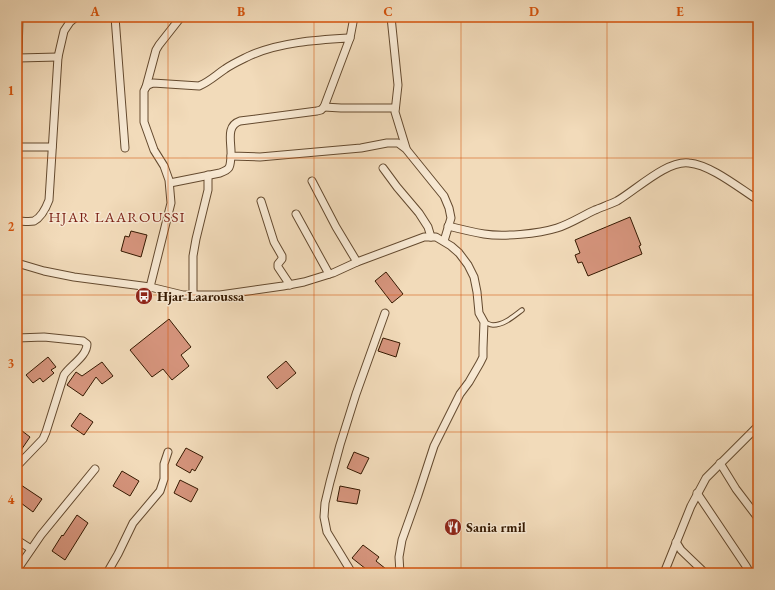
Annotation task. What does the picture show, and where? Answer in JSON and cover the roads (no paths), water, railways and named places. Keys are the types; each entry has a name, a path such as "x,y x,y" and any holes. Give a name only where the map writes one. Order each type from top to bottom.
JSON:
{"street":[{"path":"17,93 19,17"},
{"path":"17,221 33,221 40,217 49,200 58,58 64,31 70,22 76,17"},
{"path":"115,17 125,148"},
{"path":"150,288 170,203 170,180 164,166 154,150 144,122 144,96 156,50 181,17"},
{"path":"170,183 208,176 228,170 231,156 231,130 233,125 240,121 321,110 324,107 350,38 354,17"},
{"path":"391,17 398,85 395,112 406,149"},
{"path":"146,87 153,83 199,86 206,84 225,69 250,56 264,51 317,40 350,38"},
{"path":"18,58 58,58"},
{"path":"324,107 395,108"},
{"path":"231,156 260,157 360,148 393,142 398,143 406,149 444,196 450,208 451,218 444,242"},
{"path":"17,147 52,147"},
{"path":"448,226 485,234 505,235 539,232 556,228 617,201 667,168 679,163 688,162 715,172 758,200"},
{"path":"383,168 422,217 428,227 431,237"},
{"path":"193,295 196,239 208,190 208,176"},
{"path":"312,181 336,227 357,262"},
{"path":"261,201 274,242 282,256 278,267 290,285"},
{"path":"296,214 329,274"},
{"path":"17,263 44,271 74,277 150,288 183,295 220,295 304,282 329,274 424,237 436,237 459,253 468,265 474,277 479,313 484,322 483,357 475,373 458,397 434,446 402,540 399,557 400,573"},
{"path":"352,573 327,532 324,517 325,502 340,445 384,313"},
{"path":"17,338 44,337 83,341 87,344 87,349 82,356 64,375 43,439 17,466"},
{"path":"664,573 697,493 706,478 758,426"},
{"path":"107,573 133,523 160,491 164,479 164,464 168,452"},
{"path":"720,463 736,489 758,518"},
{"path":"17,570 41,535 95,469"},
{"path":"697,493 750,573"},
{"path":"17,540 31,549"},
{"path":"676,542 681,550 705,573"}],"lane":[{"path":"484,322 492,325 498,324 510,319 522,310"}],"place":[{"name":"Hjar Laaroussa","path":"144,296"},
{"name":"Sania rmil","path":"453,527"}],"district":[{"name":"HJAR LAAROUSSI","path":"117,216"}]}
